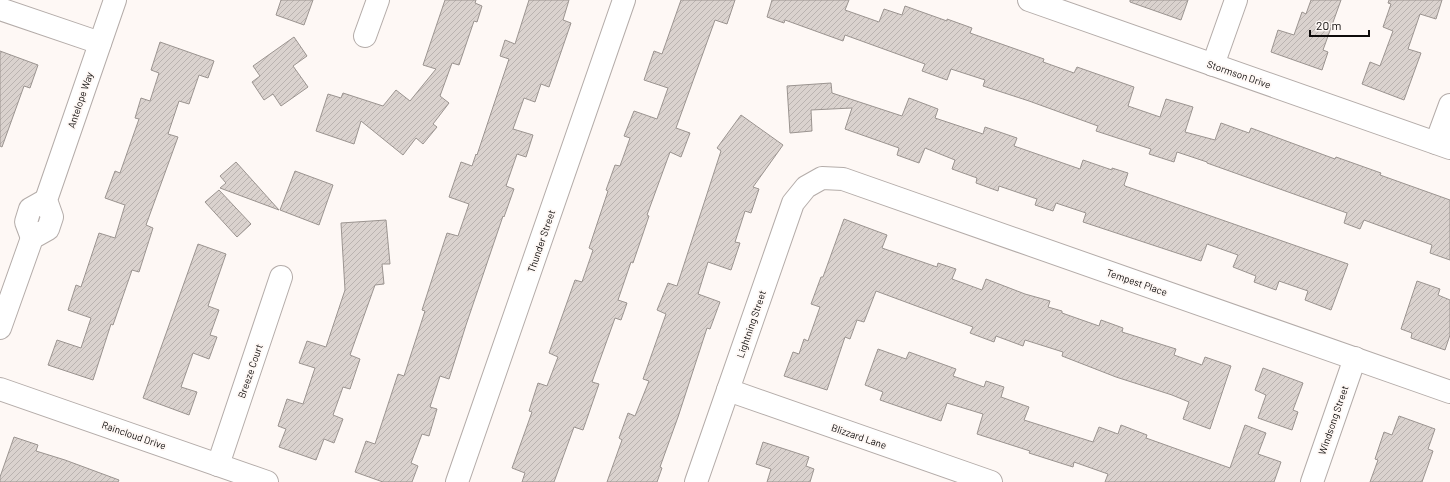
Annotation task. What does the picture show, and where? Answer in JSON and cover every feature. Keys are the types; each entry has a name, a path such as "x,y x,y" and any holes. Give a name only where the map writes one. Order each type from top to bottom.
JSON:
{"street":[{"name":"Antelope Way","path":"0,328 32,238 48,229 52,217 46,200 115,0"},
{"path":"365,36 378,0"},
{"name":"Thunder Street","path":"457,482 624,0"},
{"name":"Stormson Drive","path":"1029,0 1443,146"},
{"path":"1213,65 1236,0"},
{"path":"0,10 100,43"},
{"path":"1443,146 1450,105"},
{"name":"Tempest Place","path":"822,178 843,178 1450,392"},
{"name":"Lightning Street","path":"696,482 793,203 806,187 822,178"},
{"name":"Breeze Court","path":"218,465 282,277"},
{"name":"Windsong Street","path":"1312,482 1355,358"},
{"name":"Raincloud Drive","path":"0,389 268,482"},
{"name":"Blizzard Lane","path":"728,390 991,482"}],"building":[{"path":"281,0 313,0 304,25 276,15"},
{"path":"445,0 476,0 475,3 482,6 477,22 474,21 459,65 452,63 440,96 449,103 433,124 437,127 423,144 416,138 403,155 361,121 354,144 316,131 328,94 341,98 343,93 383,106 396,90 410,101 436,69 423,65"},
{"path":"529,0 569,0 563,20 571,23 549,87 541,84 535,102 524,98 513,129 533,135 526,157 517,154 506,186 514,189 504,217 503,216 449,379 440,376 430,407 437,409 429,436 422,434 411,463 418,466 412,482 383,482 355,472 366,441 375,444 398,374 404,376 425,311 422,310 447,233 458,236 469,204 449,197 461,162 472,166 476,154 477,155 509,59 500,56 505,40 515,44"},
{"path":"681,0 735,0 727,24 715,20 676,128 690,133 681,157 670,152 647,215 649,216 633,263 631,262 618,300 627,303 621,320 615,318 592,382 599,384 583,430 574,427 554,482 522,482 525,473 512,468 532,412 529,411 538,383 547,386 558,357 549,353 575,280 582,282 593,250 589,248 608,191 606,190 615,165 620,166 630,138 624,136 634,111 657,119 668,88 644,80 654,51 662,54"},
{"path":"772,0 849,0 845,10 879,22 884,9 902,15 905,6 972,28 970,33 1044,59 1043,62 1074,73 1077,67 1134,87 1128,106 1160,117 1166,99 1193,107 1185,132 1215,140 1221,123 1249,133 1251,128 1335,159 1336,157 1381,173 1380,175 1450,200 1450,260 1430,253 1432,245 1364,220 1360,229 1344,223 1347,213 1207,162 1177,152 1174,162 1149,154 1151,149 1096,131 1098,126 983,86 985,80 951,69 947,80 922,71 925,64 845,35 843,41 785,20 784,23 767,17"},
{"path":"1130,0 1188,0 1181,20 1130,2"},
{"path":"1311,0 1341,0 1323,50 1328,52 1322,70 1271,52 1278,30 1294,35 1302,12 1306,14"},
{"path":"1389,0 1442,0 1436,19 1420,14 1408,49 1421,53 1404,100 1362,84 1370,62 1380,66 1393,31 1383,27 1391,4 1388,3"},
{"path":"294,37 307,56 293,66 308,87 281,106 273,94 264,100 252,82 260,76 253,66"},
{"path":"160,42 214,61 208,78 199,75 189,104 179,101 168,134 178,137 146,225 153,228 139,272 132,270 113,325 111,324 93,380 48,365 57,340 81,348 91,318 68,310 76,285 81,287 99,233 115,238 125,205 105,198 115,171 120,173 139,119 135,118 141,98 150,101 159,73 151,70"},
{"path":"0,51 38,65 30,88 24,86 2,147 0,146"},
{"path":"831,83 832,93 902,116 909,98 938,109 935,118 983,134 985,127 1017,138 1014,146 1080,169 1083,160 1112,170 1112,168 1128,173 1125,186 1348,264 1331,310 1305,300 1308,291 1279,281 1276,290 1254,282 1256,276 1233,267 1238,255 1207,244 1201,261 1083,222 1086,213 1056,203 1053,211 1035,205 1037,199 999,186 998,191 976,183 977,178 952,169 955,160 925,148 919,163 897,155 899,148 845,129 852,108 811,110 812,131 790,133 787,86"},
{"path":"741,115 783,145 753,187 759,189 751,213 745,211 735,242 740,243 731,270 708,262 698,294 720,302 710,329 707,328 660,467 662,468 657,482 607,482 622,440 619,438 628,413 635,416 649,381 643,379 666,314 657,310 668,283 677,286 721,151 717,148"},
{"path":"236,162 279,210 220,188 226,183 220,176"},
{"path":"295,171 333,185 319,225 280,210"},
{"path":"219,190 251,224 237,237 205,202"},
{"path":"844,219 887,235 882,248 937,267 938,263 956,269 952,279 982,290 986,279 1025,294 1050,301 1048,307 1062,311 1062,313 1099,326 1101,320 1123,328 1122,332 1176,349 1174,355 1202,365 1205,357 1231,366 1210,429 1183,419 1189,402 1116,377 1062,356 1063,352 1025,340 1023,346 996,336 994,342 970,333 973,327 876,291 864,322 857,320 850,339 845,337 827,390 784,376 793,352 799,354 804,339 808,341 820,307 811,304 821,277 823,277"},
{"path":"386,220 390,264 382,264 384,284 375,285 350,355 360,359 350,389 343,387 333,415 343,419 334,443 324,439 316,460 279,447 286,429 278,426 287,399 303,404 315,368 299,363 307,341 326,347 345,290 341,223"},
{"path":"198,244 226,254 208,306 219,310 210,335 217,337 209,359 193,353 181,387 197,392 189,415 143,398"},
{"path":"1417,281 1440,289 1438,295 1450,300 1450,335 1445,350 1411,338 1412,333 1401,329"},
{"path":"878,349 906,359 909,352 956,369 953,376 984,387 986,381 1004,387 1001,397 1029,407 1024,420 1093,442 1099,427 1118,434 1121,425 1147,435 1146,438 1230,468 1245,425 1266,433 1258,454 1281,462 1274,482 1105,482 1108,474 1074,462 1073,467 977,434 983,414 947,403 941,421 880,400 883,392 865,385"},
{"path":"1263,368 1303,383 1293,410 1298,412 1292,430 1258,418 1266,395 1255,390"},
{"path":"1399,416 1435,429 1428,449 1433,451 1422,482 1370,482 1378,460 1375,459 1384,432 1392,435"},
{"path":"14,437 38,445 36,451 119,480 118,482 0,482 0,477"},
{"path":"763,442 809,457 806,466 814,469 810,482 767,482 771,469 756,464"}]}
